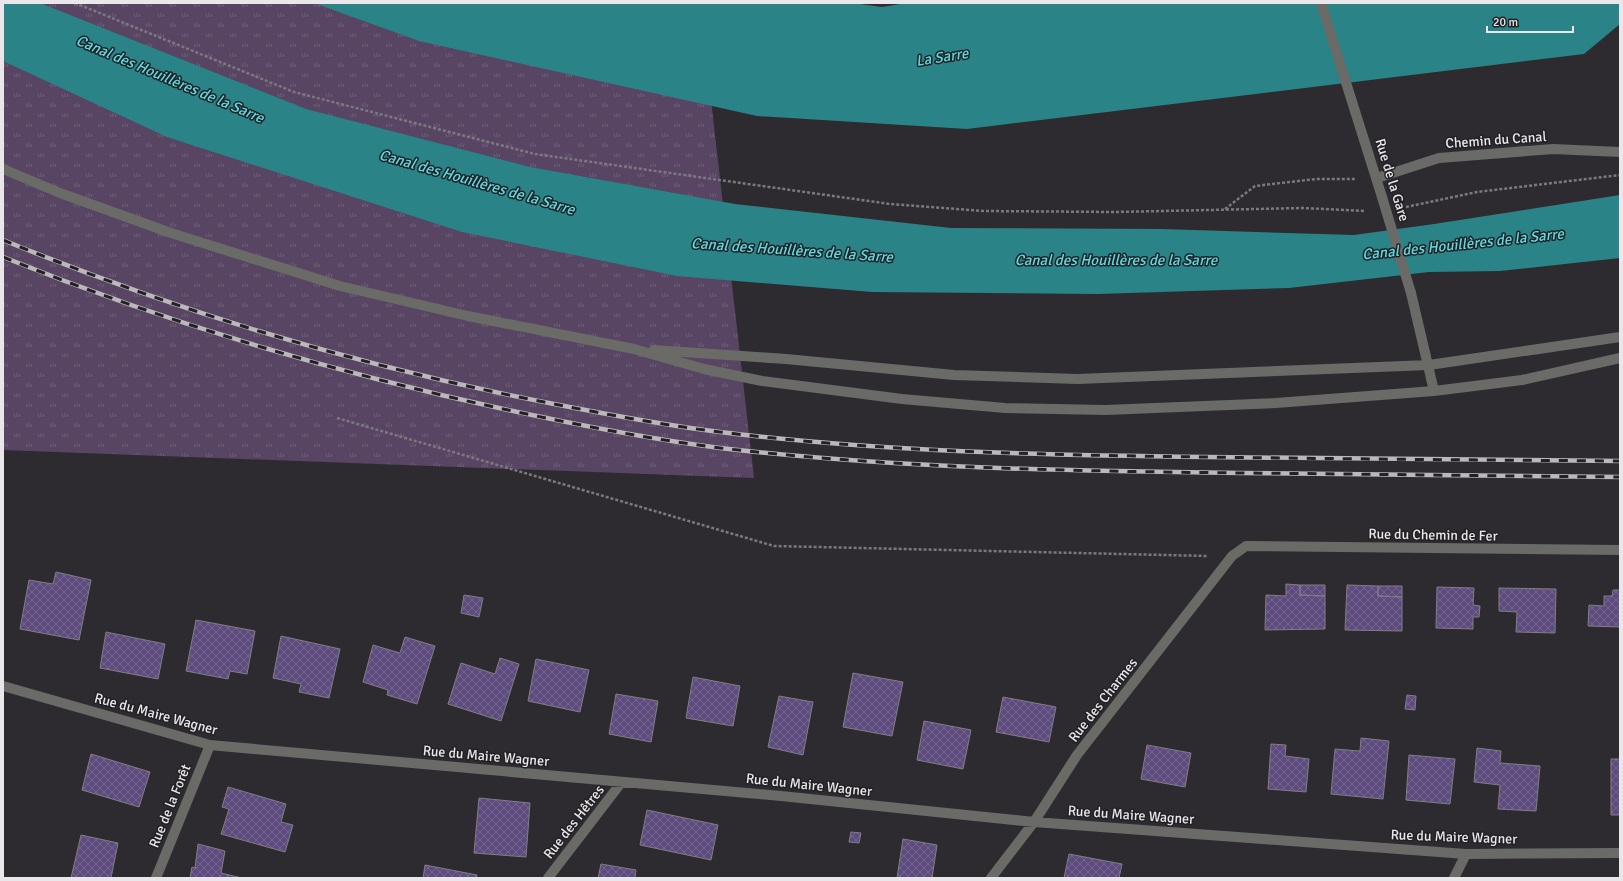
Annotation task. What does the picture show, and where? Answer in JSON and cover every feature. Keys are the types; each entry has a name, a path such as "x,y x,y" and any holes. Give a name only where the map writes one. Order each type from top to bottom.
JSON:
{"street":[{"name":"Rue de la Gare","path":"1321,3 1377,178 1411,293 1434,391"},
{"name":"Chemin du Canal","path":"1377,178 1439,158 1552,149 1620,152"},
{"path":"3,169 60,193 171,233 340,286 468,316 634,349 704,370 762,381 902,399 1005,408 1106,410 1276,402 1434,391 1522,380 1620,358"},
{"path":"634,349 786,359 954,375 1078,379 1429,365 1620,337"},
{"name":"Rue des Charmes","path":"991,878 1034,822 1077,755 1232,556 1246,546"},
{"name":"Rue du Chemin de Fer","path":"1246,546 1620,550"},
{"name":"Rue du Maire Wagner","path":"3,686 210,745 621,783 781,796 1034,822 1466,854 1620,853"},
{"name":"Rue de la Forêt","path":"156,878 210,745"},
{"name":"Rue des Hêtres","path":"548,878 621,783"},
{"path":"1454,878 1466,854"}],"path":[{"path":"74,3 294,92 536,154 890,204 983,211 1115,212 1303,208 1352,212 1368,211"},
{"path":"1404,207 1477,192 1620,175"},
{"path":"1224,209 1255,186 1316,179 1377,178"},
{"path":"337,418 774,546 1232,556"}],"green space":[{"path":"3,3 700,3 754,478 3,450"}],"water":[{"name":"Canal des Houillères de la Sarre","path":"3,3 40,3 306,109 530,167 735,204 951,228 1162,229 1354,235 1620,195 1620,258 1500,271 1429,272 1289,288 1098,294 872,292 677,276 462,232 167,137 3,61"},
{"name":"La Sarre","path":"314,3 853,3 882,7 906,3 1620,3 1620,24 1584,54 967,129 757,116 419,41"}],"building":[{"path":"56,572 91,580 79,640 20,629 29,580 53,584"},
{"path":"1286,584 1300,585 1300,595 1325,596 1325,629 1265,630 1266,595 1286,596"},
{"path":"1300,585 1325,585 1325,596 1300,595"},
{"path":"1347,585 1378,586 1378,596 1402,597 1402,631 1345,630"},
{"path":"1378,586 1402,586 1402,597 1378,596"},
{"path":"1437,587 1474,588 1473,605 1480,606 1479,617 1473,617 1473,629 1436,628"},
{"path":"1499,588 1556,589 1555,633 1516,632 1517,612 1499,611"},
{"path":"1613,590 1620,590 1620,627 1588,626 1589,605 1604,606 1604,596 1612,596"},
{"path":"464,595 483,598 479,617 461,613"},
{"path":"196,620 255,631 247,674 230,671 228,679 186,671"},
{"path":"106,632 165,644 158,679 100,668"},
{"path":"281,636 340,649 329,698 299,692 301,684 273,678"},
{"path":"405,637 435,646 417,704 387,695 388,690 363,682 373,645 400,653"},
{"path":"500,658 519,664 501,721 448,704 461,663 495,674"},
{"path":"536,659 589,670 580,712 528,701"},
{"path":"853,673 903,682 892,736 843,727"},
{"path":"693,677 740,686 733,726 686,718"},
{"path":"616,694 658,701 651,742 609,734"},
{"path":"1407,695 1416,696 1415,710 1405,709"},
{"path":"779,696 813,702 803,755 768,747"},
{"path":"1003,697 1056,707 1049,742 996,732"},
{"path":"924,721 971,730 963,769 917,760"},
{"path":"1361,738 1389,741 1383,799 1331,794 1335,749 1360,751"},
{"path":"1271,744 1286,745 1285,756 1309,759 1306,792 1268,789"},
{"path":"1147,745 1191,753 1185,787 1141,779"},
{"path":"1477,748 1501,751 1500,763 1540,766 1536,811 1498,809 1500,785 1474,782"},
{"path":"91,754 150,772 139,807 82,790"},
{"path":"1409,755 1455,759 1450,804 1406,800"},
{"path":"1611,759 1620,759 1620,815 1611,815"},
{"path":"228,787 286,804 281,822 293,825 285,852 221,834 229,809 222,807"},
{"path":"479,798 530,803 526,857 474,853"},
{"path":"647,810 718,825 711,860 640,845"},
{"path":"851,832 861,833 859,843 849,842"},
{"path":"81,835 118,843 111,878 71,878"},
{"path":"903,839 937,845 932,878 897,878"},
{"path":"198,844 225,851 221,873 242,878 190,878 192,867 195,868"},
{"path":"1069,854 1122,864 1119,878 1064,878"},
{"path":"601,864 636,870 635,878 598,878"},
{"path":"425,865 477,875 476,878 423,878"}],"railway":[{"path":"3,240 136,291 204,314 340,355 479,389 655,423 698,429 780,439 963,451 1258,458 1620,461"},
{"path":"3,257 127,304 190,325 316,363 444,396 508,410 614,431 720,448 850,460 980,467 1175,472 1620,477"}]}
